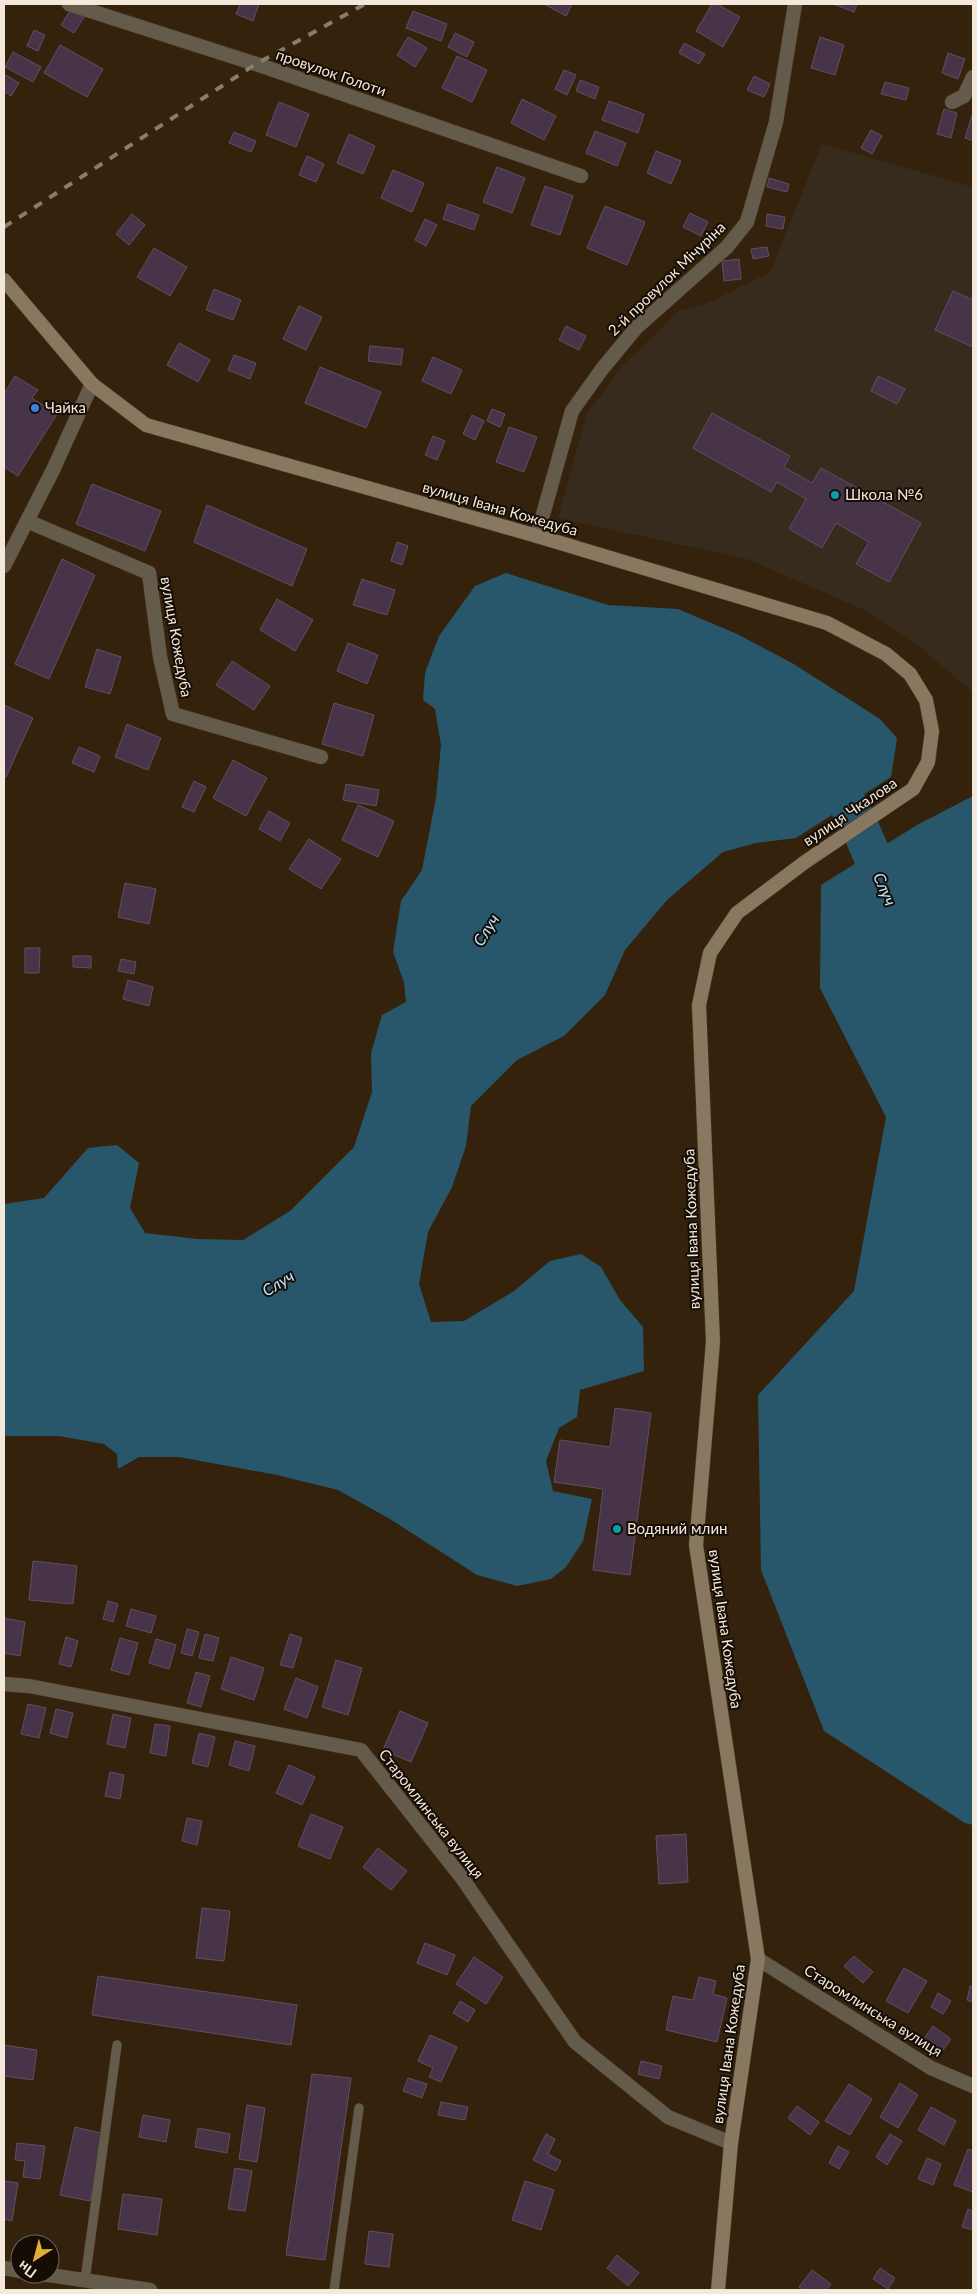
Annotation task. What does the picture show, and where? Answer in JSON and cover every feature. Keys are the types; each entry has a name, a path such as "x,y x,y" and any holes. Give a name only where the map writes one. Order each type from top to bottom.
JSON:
{"main road":[{"name":"вулиця Івана Кожедуба","path":"4,280 92,384 146,425 537,536 827,623 886,654 910,674 926,700 932,731 928,762 913,789"},
{"name":"вулиця Чкалова","path":"805,862 913,789"},
{"name":"вулиця Івана Кожедуба","path":"718,2290 731,2142 758,1959 696,1545 713,1342 699,1004 710,953 737,913 805,862"}],"street":[{"name":"провулок Голоти","path":"70,4 265,67 582,176"},
{"name":"2-й провулок Мічуріна","path":"537,536 572,412 602,369 636,328 727,247 747,222 776,122 795,4"},
{"path":"952,102 964,96 973,77"},
{"path":"4,566 27,522 92,384"},
{"name":"вулиця Кожедуба","path":"27,522 149,573 160,656 173,714 321,757"},
{"name":"Старомлинська вулиця","path":"4,1684 30,1686 361,1750 462,1878 574,2042 668,2117 731,2142"},
{"name":"Старомлинська вулиця","path":"758,1959 931,2068 973,2086"},
{"path":"60,2277 150,2290"}],"lane":[{"path":"84,2280 117,2045"},
{"path":"334,2290 359,2108"}],"shaded area":[{"path":"822,144 973,187 973,692 923,650 867,611 747,559 558,518 586,416 623,365 679,311 708,303 770,272"}],"water":[{"path":"506,573 608,605 678,609 737,634 792,663 880,719 897,738 891,777 796,838 756,843 723,852 667,900 625,950 605,995 564,1036 517,1060 471,1106 466,1146 452,1187 428,1232 419,1284 431,1322 464,1321 514,1291 550,1261 581,1254 601,1267 620,1300 643,1327 644,1371 580,1390 577,1417 559,1428 546,1461 553,1491 592,1499 583,1541 566,1567 551,1579 517,1586 477,1575 390,1519 338,1490 277,1475 179,1457 139,1457 118,1469 117,1454 104,1444 59,1436 4,1436 4,1204 44,1198 88,1148 117,1145 139,1163 130,1208 145,1233 197,1239 243,1240 290,1211 354,1147 372,1092 371,1053 382,1015 406,1002 404,982 393,952 401,901 422,870 436,798 441,745 435,709 423,700 425,673 439,636 475,586"},
{"path":"973,796 973,1825 965,1823 824,1731 761,1570 758,1395 854,1291 886,1117 820,988 821,885 917,825"}],"building":[{"path":"240,4 259,4 253,21 236,14"},
{"path":"544,4 572,4 566,16"},
{"path":"712,4 717,4 740,17 723,47 696,31"},
{"path":"833,4 857,4 854,12"},
{"path":"71,9 84,17 74,33 61,25"},
{"path":"413,11 447,24 441,41 406,28"},
{"path":"34,30 45,35 38,51 27,46"},
{"path":"455,33 474,42 467,57 448,47"},
{"path":"408,37 427,48 415,67 397,55"},
{"path":"820,37 844,45 835,75 811,68"},
{"path":"684,43 705,54 699,64 679,53"},
{"path":"60,45 103,69 87,97 44,73"},
{"path":"13,52 41,67 33,82 5,67"},
{"path":"948,53 965,59 958,79 942,73"},
{"path":"457,56 487,70 472,102 442,88"},
{"path":"564,70 576,75 567,95 555,89"},
{"path":"4,74 19,83 11,96 4,91"},
{"path":"754,76 770,84 764,97 747,90"},
{"path":"580,80 599,87 595,99 576,91"},
{"path":"885,82 909,88 906,100 881,94"},
{"path":"522,99 556,116 544,140 511,123"},
{"path":"609,101 644,114 638,133 602,120"},
{"path":"279,102 309,114 296,147 266,135"},
{"path":"944,109 957,113 951,138 937,134"},
{"path":"973,112 973,141 965,138"},
{"path":"871,130 882,136 872,154 861,148"},
{"path":"595,131 626,143 617,166 586,153"},
{"path":"234,132 256,141 251,152 229,143"},
{"path":"349,134 375,146 363,174 337,163"},
{"path":"656,151 681,161 671,184 647,173"},
{"path":"307,156 324,164 316,182 299,175"},
{"path":"497,167 525,178 512,213 483,202"},
{"path":"393,170 424,183 412,212 381,198"},
{"path":"769,178 789,184 787,192 767,187"},
{"path":"545,186 573,196 560,235 531,225"},
{"path":"448,204 479,215 474,230 443,219"},
{"path":"605,206 645,222 627,265 587,248"},
{"path":"690,213 708,222 701,236 683,227"},
{"path":"132,214 145,225 129,245 116,234"},
{"path":"767,214 785,217 783,229 766,226"},
{"path":"425,219 437,225 426,246 415,240"},
{"path":"767,247 769,256 753,259 751,249"},
{"path":"154,248 187,267 170,296 137,277"},
{"path":"739,259 741,279 724,281 722,261"},
{"path":"214,289 241,300 233,320 206,310"},
{"path":"953,291 973,300 973,347 935,330"},
{"path":"299,306 322,317 306,350 283,339"},
{"path":"566,326 586,336 579,350 559,340"},
{"path":"179,343 210,360 198,382 167,365"},
{"path":"370,346 403,349 401,365 368,361"},
{"path":"234,355 256,363 250,379 228,370"},
{"path":"433,357 462,370 451,394 422,381"},
{"path":"320,367 381,392 366,428 305,403"},
{"path":"15,376 38,390 32,398 57,414 18,476 4,467 4,394"},
{"path":"878,376 905,389 897,404 871,391"},
{"path":"492,409 505,414 500,427 487,421"},
{"name":"Школа №6","path":"712,413 790,456 784,467 812,483 821,468 921,523 889,582 856,564 869,542 836,523 822,548 789,529 806,499 777,482 771,492 693,448"},
{"path":"472,415 484,421 475,440 463,434"},
{"path":"509,427 537,437 524,472 496,462"},
{"path":"433,436 445,441 437,460 425,455"},
{"path":"92,484 161,511 145,551 76,524"},
{"path":"207,505 307,549 292,586 194,542"},
{"path":"397,542 408,546 402,565 391,561"},
{"path":"62,559 95,575 49,679 15,664"},
{"path":"362,579 395,590 387,615 353,605"},
{"path":"277,599 313,620 295,651 260,630"},
{"path":"348,643 378,655 367,684 337,671"},
{"path":"97,649 121,657 110,694 85,687"},
{"path":"232,661 270,686 254,710 216,685"},
{"path":"334,703 374,715 363,756 322,744"},
{"path":"4,705 33,718 6,777 4,777"},
{"path":"127,724 161,738 148,770 115,757"},
{"path":"79,747 100,756 94,772 72,763"},
{"path":"233,760 267,778 246,816 213,798"},
{"path":"194,781 206,787 194,812 182,807"},
{"path":"346,784 379,790 376,806 343,800"},
{"path":"358,805 394,821 378,857 342,840"},
{"path":"269,811 290,823 280,841 259,829"},
{"path":"309,839 341,859 321,889 289,869"},
{"path":"125,883 156,889 149,924 118,917"},
{"path":"25,948 40,948 39,973 25,973"},
{"path":"73,956 91,956 91,968 73,967"},
{"path":"121,959 136,962 134,974 118,971"},
{"path":"128,980 153,987 149,1006 123,999"},
{"name":"Водяний млин","path":"615,1408 651,1413 630,1575 593,1570 603,1489 554,1482 560,1440 610,1447"},
{"path":"33,1561 77,1566 73,1604 29,1600"},
{"path":"108,1601 118,1604 113,1622 103,1619"},
{"path":"131,1609 156,1616 151,1633 126,1626"},
{"path":"4,1618 25,1622 20,1656 4,1653"},
{"path":"187,1629 199,1632 192,1656 181,1653"},
{"path":"205,1634 219,1638 213,1661 199,1658"},
{"path":"290,1634 302,1638 293,1668 280,1665"},
{"path":"66,1637 78,1641 71,1667 59,1664"},
{"path":"120,1638 138,1643 129,1675 111,1670"},
{"path":"156,1639 176,1645 169,1669 149,1663"},
{"path":"231,1657 264,1668 254,1700 221,1689"},
{"path":"336,1660 362,1668 348,1715 322,1707"},
{"path":"196,1672 210,1676 201,1707 187,1703"},
{"path":"296,1678 318,1687 307,1718 284,1709"},
{"path":"28,1704 46,1708 39,1738 21,1734"},
{"path":"56,1709 73,1713 67,1738 50,1733"},
{"path":"400,1711 428,1723 411,1762 383,1750"},
{"path":"113,1714 131,1718 125,1748 107,1744"},
{"path":"155,1724 170,1726 166,1756 150,1753"},
{"path":"199,1733 215,1737 208,1767 192,1763"},
{"path":"235,1741 255,1746 249,1771 229,1765"},
{"path":"289,1765 315,1777 302,1805 276,1793"},
{"path":"110,1772 124,1775 120,1799 105,1796"},
{"path":"311,1814 343,1827 330,1859 298,1846"},
{"path":"187,1818 202,1821 197,1845 182,1841"},
{"path":"686,1834 688,1882 659,1884 656,1836"},
{"path":"378,1848 407,1871 391,1890 363,1867"},
{"path":"202,1908 230,1911 224,1961 196,1958"},
{"path":"425,1943 455,1955 447,1975 417,1963"},
{"path":"854,1956 873,1972 863,1983 844,1966"},
{"path":"474,1957 503,1977 486,2004 456,1984"},
{"path":"904,1968 927,1981 908,2013 886,2001"},
{"path":"98,1976 297,2005 291,2045 92,2015"},
{"path":"699,1977 716,1981 713,1994 727,1998 717,2042 666,2030 673,1996 693,2000"},
{"path":"970,1986 973,1987 973,2002 967,2000"},
{"path":"938,1993 951,2001 943,2014 931,2007"},
{"path":"460,2001 475,2010 468,2022 453,2013"},
{"path":"933,2026 951,2039 941,2053 923,2040"},
{"path":"430,2035 457,2047 441,2082 429,2077 433,2068 418,2061"},
{"path":"4,2045 37,2050 33,2080 4,2076"},
{"path":"641,2061 662,2066 659,2079 638,2074"},
{"path":"312,2074 351,2078 325,2260 286,2255"},
{"path":"408,2078 427,2084 422,2098 403,2091"},
{"path":"900,2083 918,2095 898,2128 880,2117"},
{"path":"849,2084 872,2099 850,2135 825,2121"},
{"path":"441,2102 468,2107 465,2120 438,2115"},
{"path":"247,2105 265,2108 257,2162 239,2159"},
{"path":"797,2106 819,2122 810,2135 788,2118"},
{"path":"931,2107 956,2121 944,2145 918,2130"},
{"path":"143,2115 170,2120 166,2142 139,2137"},
{"path":"75,2127 105,2134 90,2201 60,2195"},
{"path":"198,2128 230,2134 227,2153 195,2147"},
{"path":"546,2134 555,2139 548,2154 561,2161 556,2171 533,2160"},
{"path":"890,2134 902,2141 887,2165 876,2157"},
{"path":"17,2143 45,2146 40,2179 23,2177 25,2161 15,2160"},
{"path":"838,2146 849,2152 839,2169 829,2163"},
{"path":"968,2149 973,2151 973,2192 954,2185"},
{"path":"927,2158 941,2164 933,2185 918,2179"},
{"path":"235,2168 252,2171 245,2211 228,2209"},
{"path":"4,2181 18,2183 12,2221 4,2219"},
{"path":"525,2181 554,2190 541,2230 512,2220"},
{"path":"123,2194 162,2199 157,2235 118,2229"},
{"path":"968,2209 973,2211 973,2230 962,2227"},
{"path":"369,2231 393,2234 389,2267 365,2264"},
{"path":"617,2255 639,2273 628,2286 607,2268"},
{"path":"880,2268 895,2278 888,2289 873,2279"},
{"path":"812,2270 831,2284 826,2290 803,2290 799,2287"}],"waterway":[{"name":"Случ","path":"817,765 842,794 852,811 890,900"}],"railway":[{"path":"4,227 256,64 365,4"}],"place":[{"name":"Чайка","path":"35,408"},
{"name":"Школа №6","path":"835,495"},
{"name":"Водяний млин","path":"617,1529"}]}
